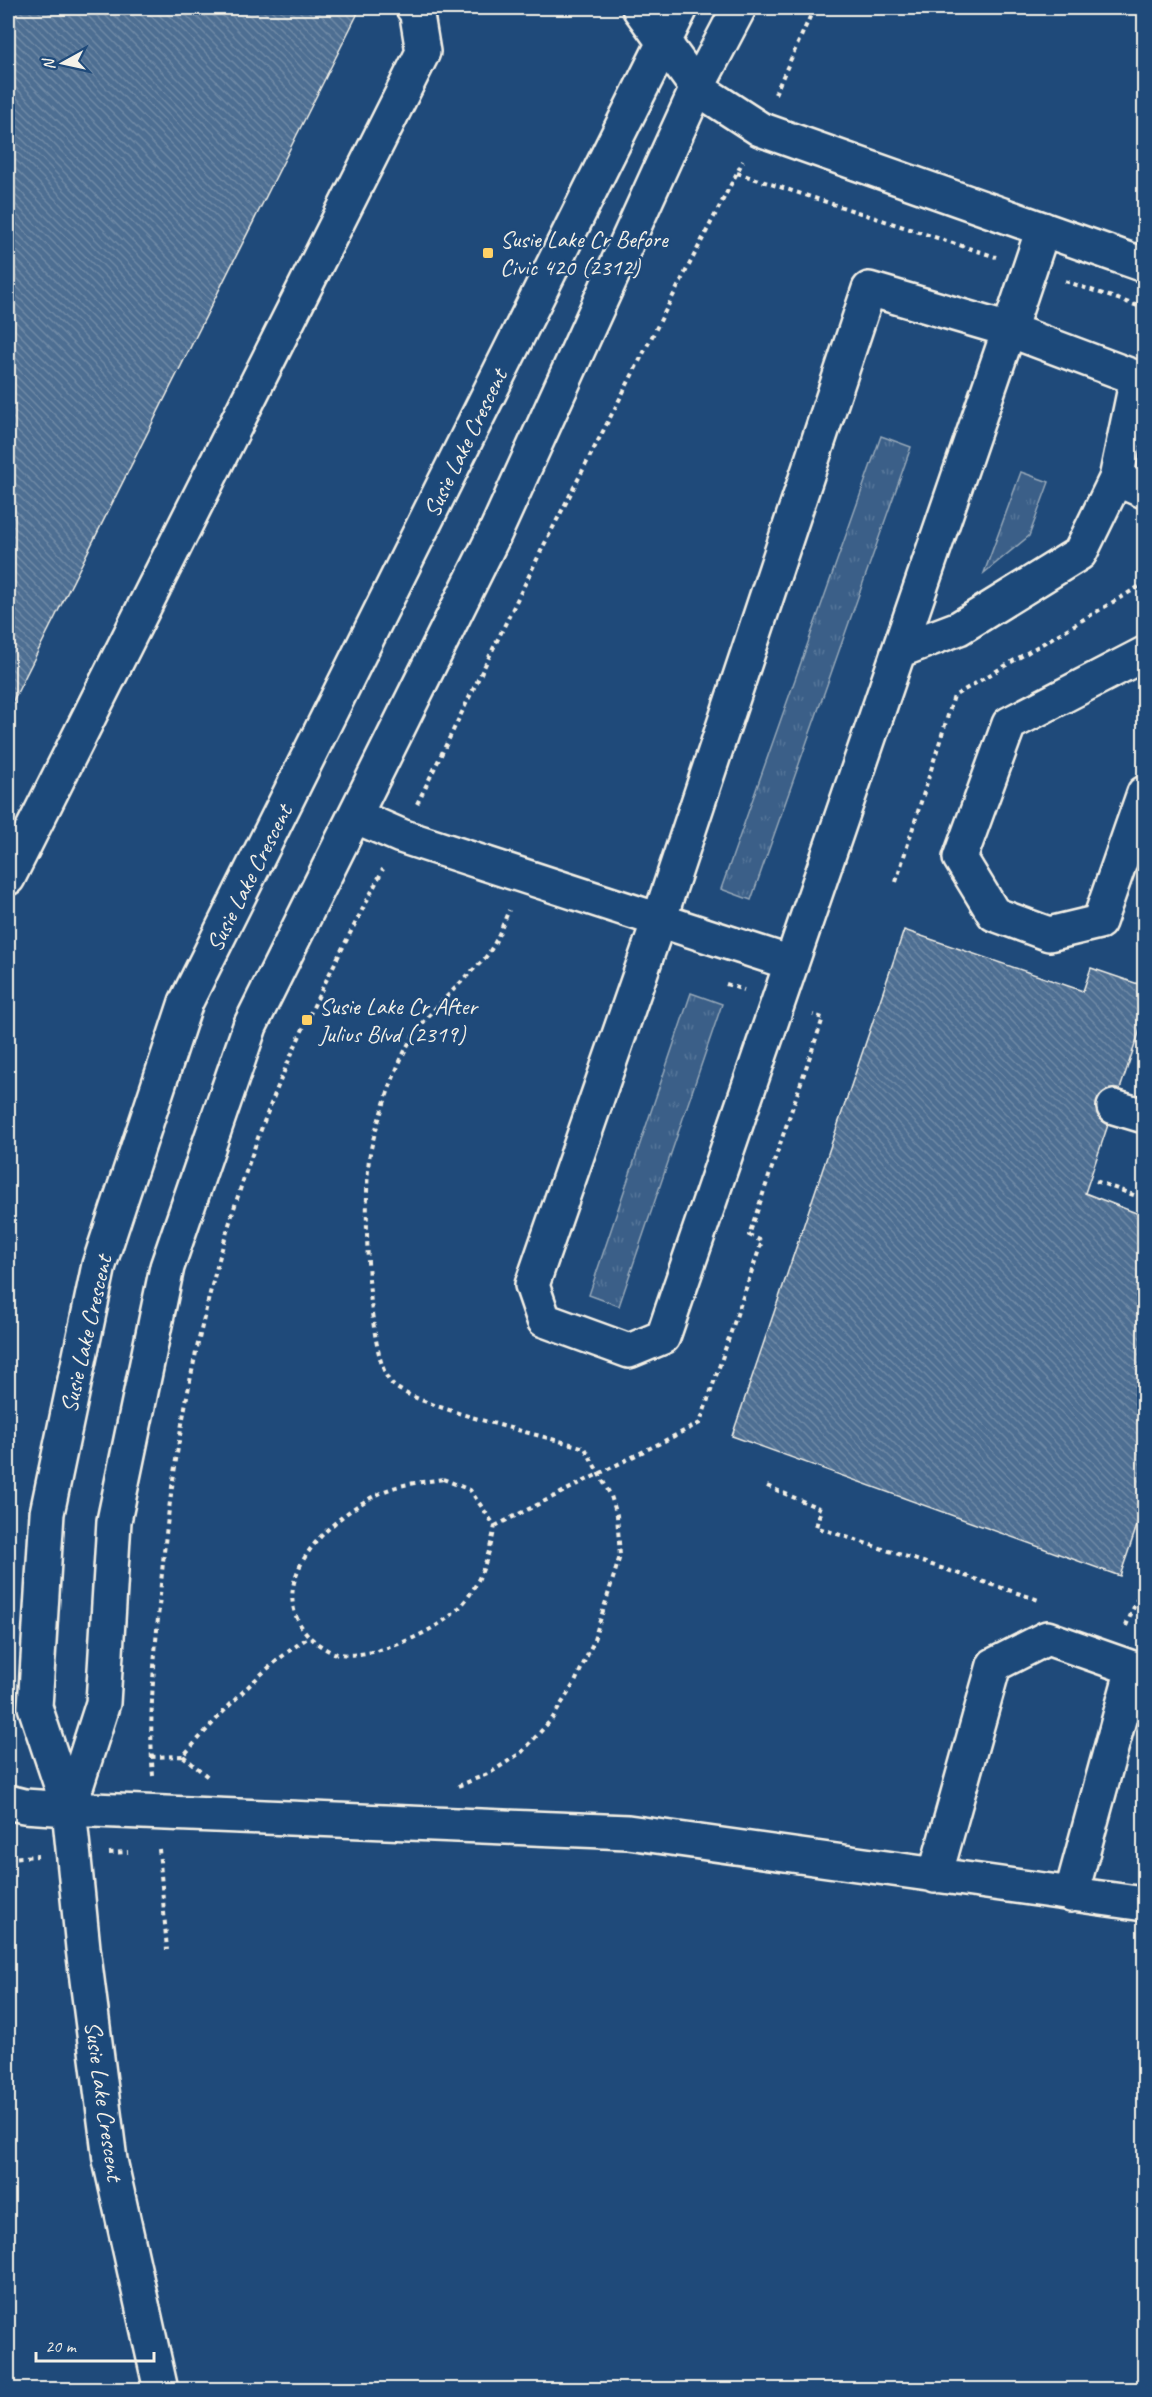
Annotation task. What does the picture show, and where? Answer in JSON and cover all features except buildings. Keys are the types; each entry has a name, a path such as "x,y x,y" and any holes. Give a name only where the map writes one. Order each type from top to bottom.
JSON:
{"street":[{"path":"8,878 423,52 416,9 413,8"},
{"path":"639,8 697,88 760,129 1144,265"},
{"name":"Susie Lake Crescent","path":"161,2390 110,2160 83,1948 69,1809 35,1707 47,1513 99,1265 186,1002 681,8"},
{"name":"Susie Lake Crescent","path":"69,1809 103,1703 114,1521 167,1267 250,1026 495,533 697,88 739,8"},
{"path":"901,650 959,628 1080,552 1130,485 1137,378 1009,330 868,289 659,920 532,1285 544,1320 629,1352 663,1337 901,650 1009,330 1029,268 1043,229"},
{"path":"1144,654 1009,724 960,858 994,914 1049,934 1098,922 1144,793"},
{"path":"356,816 401,836 791,963"},
{"path":"935,1876 994,1665 1047,1638 1139,1670 1071,1895"},
{"path":"8,1802 24,1806 69,1809 628,1832 1144,1904"}],"path":[{"path":"167,1950 151,1757 157,1627 163,1557 177,1452 196,1349 223,1244 258,1140 301,1031 401,836 543,547 760,129 814,8"},
{"path":"737,172 1144,308"},
{"path":"453,1788 490,1773 522,1752 552,1719 575,1682 593,1643 620,1556 617,1515 611,1496 585,1448 460,1413 405,1394 391,1383 382,1364 369,1288 367,1225 369,1158 385,1103 409,1044 436,1006 490,952 512,903"},
{"path":"1139,984 1144,974 1144,966"},
{"path":"495,1526 470,1490 443,1479 390,1489 347,1512 314,1542 297,1572 291,1598 297,1620 309,1637 334,1653 363,1653 397,1646 425,1633 458,1609 477,1584 495,1526 700,1423 762,1241 749,1235 823,1018 723,983"},
{"path":"1096,1181 1144,1199"},
{"path":"767,1486 821,1509 816,1527 934,1566"},
{"path":"1125,1629 1144,1583"},
{"path":"183,1756 231,1703 281,1655 309,1637"},
{"path":"151,1757 183,1756 209,1778"}],"green space":[{"path":"881,436 911,447 751,900 721,889"},
{"path":"1021,472 1049,482 1029,536 984,573"},
{"path":"691,993 722,1004 619,1306 589,1295"}],"place":[{"name":"Susie Lake Cr Before Civic 420 (2312)","path":"488,253"},
{"name":"Susie Lake Cr After Julius Blvd (2319)","path":"307,1020"}]}
